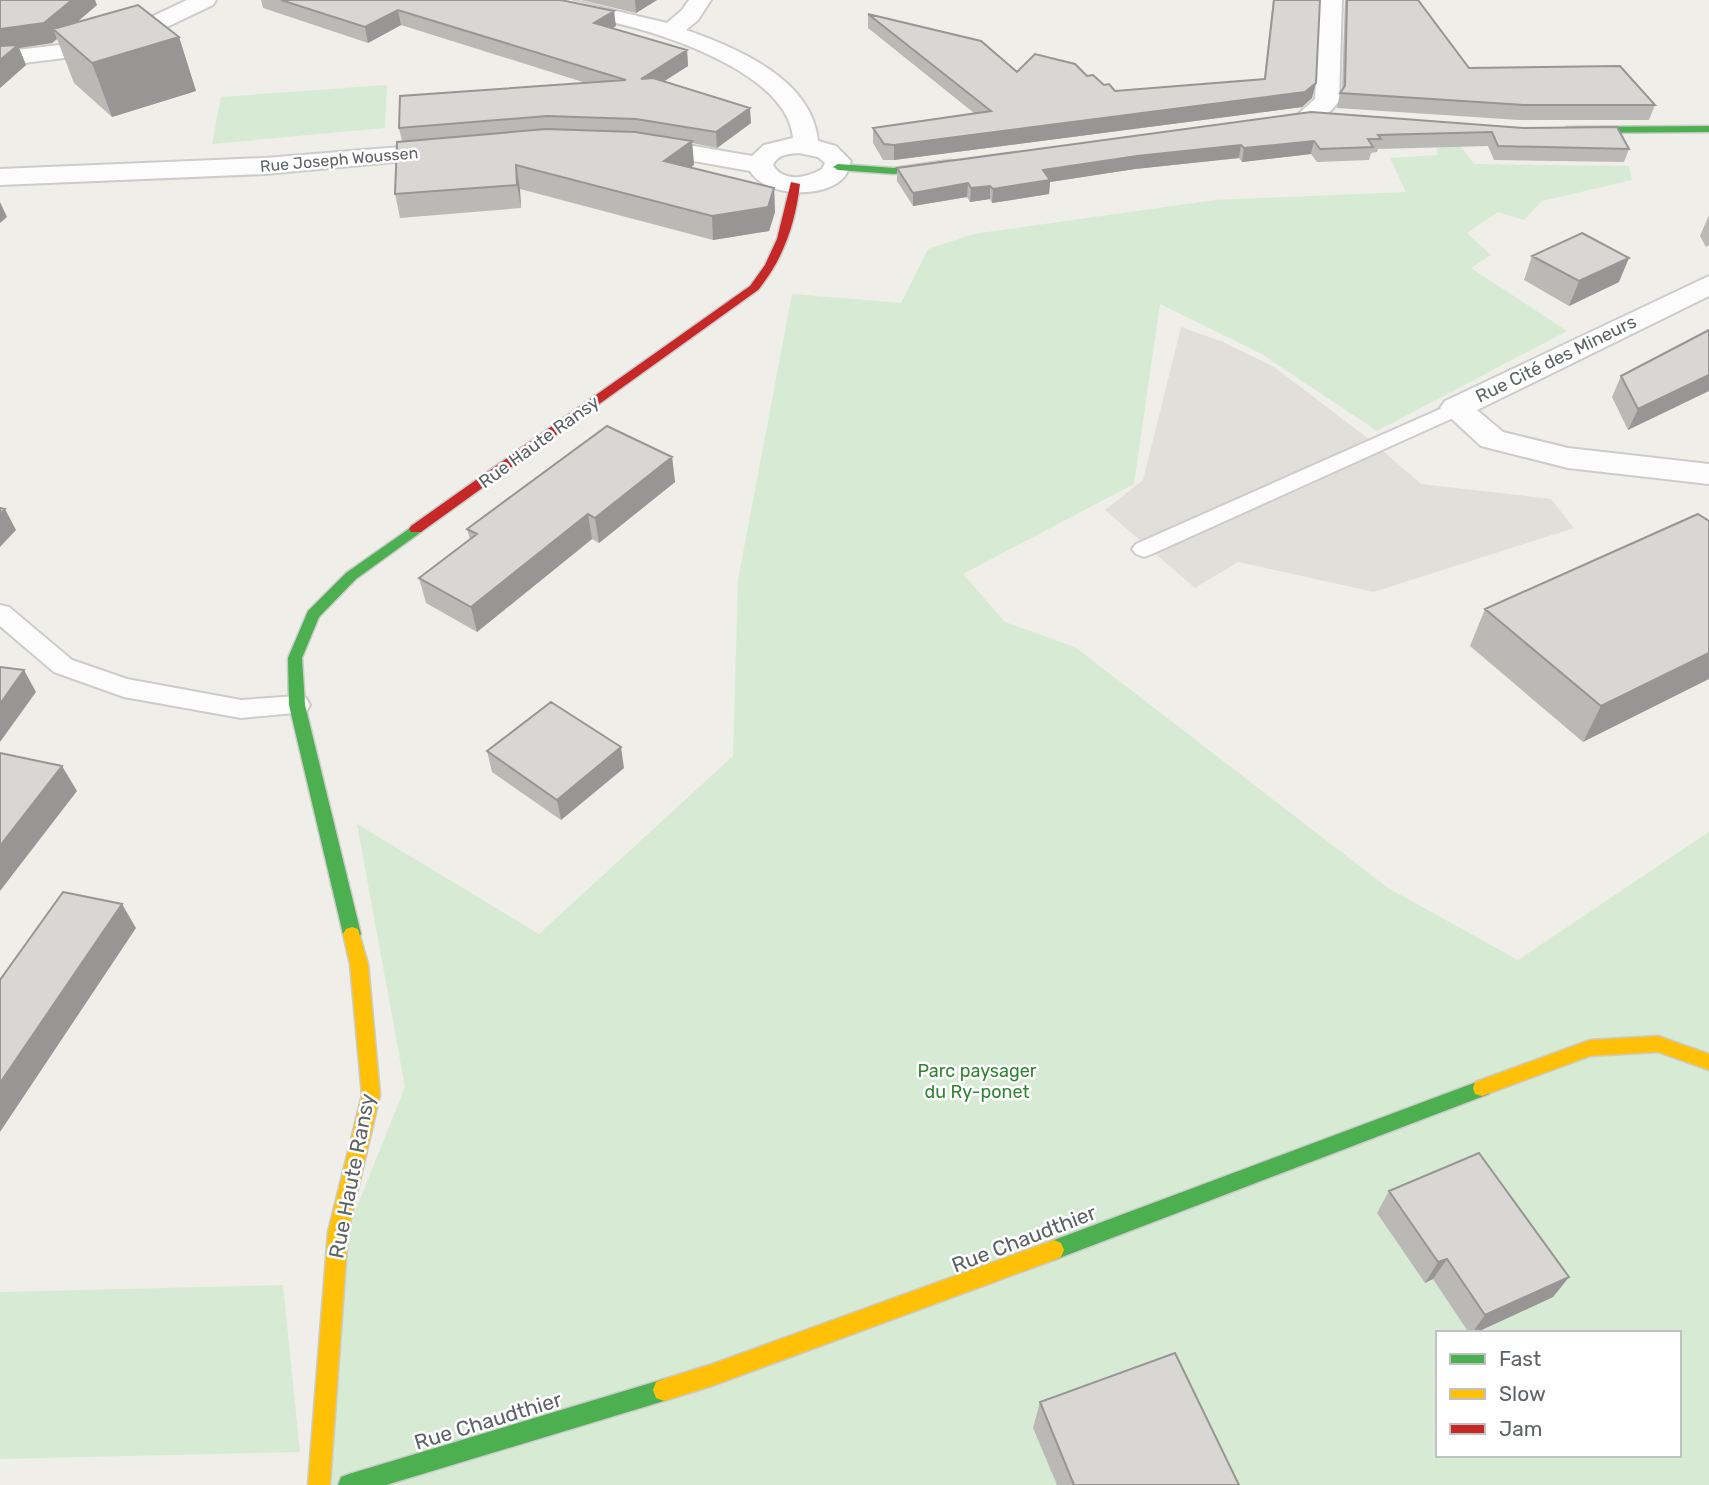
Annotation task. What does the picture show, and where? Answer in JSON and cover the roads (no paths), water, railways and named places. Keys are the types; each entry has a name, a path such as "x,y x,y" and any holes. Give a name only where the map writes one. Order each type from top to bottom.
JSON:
{"street":[{"path":"0,59 96,48 121,40 205,0"},
{"path":"535,0 671,31 731,58 786,93 802,119 808,136 806,146"},
{"path":"671,31 690,15 700,0"},
{"path":"1301,117 1326,101 1331,0"},
{"path":"1301,117 1335,118"},
{"path":"1546,130 1709,129"},
{"path":"614,143 760,165"},
{"path":"806,146 827,151 838,161 838,167 828,178 796,184 774,180 761,171 760,165 766,154 774,150 806,146"},
{"name":"Rue Joseph Woussen","path":"0,177 265,166 471,149"},
{"path":"838,167 894,171 963,162"},
{"name":"Rue Haute Ransy","path":"319,1485 338,1232 371,1095 359,964 298,705 295,658 313,615 351,576 754,288 764,278 786,237 796,184"},
{"name":"Rue Cité des Mineurs","path":"1709,285 1456,408 1492,439 1567,458 1709,474"},
{"name":"Rue Chaudthier","path":"349,1485 712,1375 1008,1268 1166,1206 1590,1048 1658,1044 1709,1062"}],"lane":[{"path":"1144,548 1456,408"},
{"path":"0,613 63,666 124,688 241,709 298,705"}],"park label":[{"name":"Parc paysager du Ry-ponet","path":"977,1081"}]}
